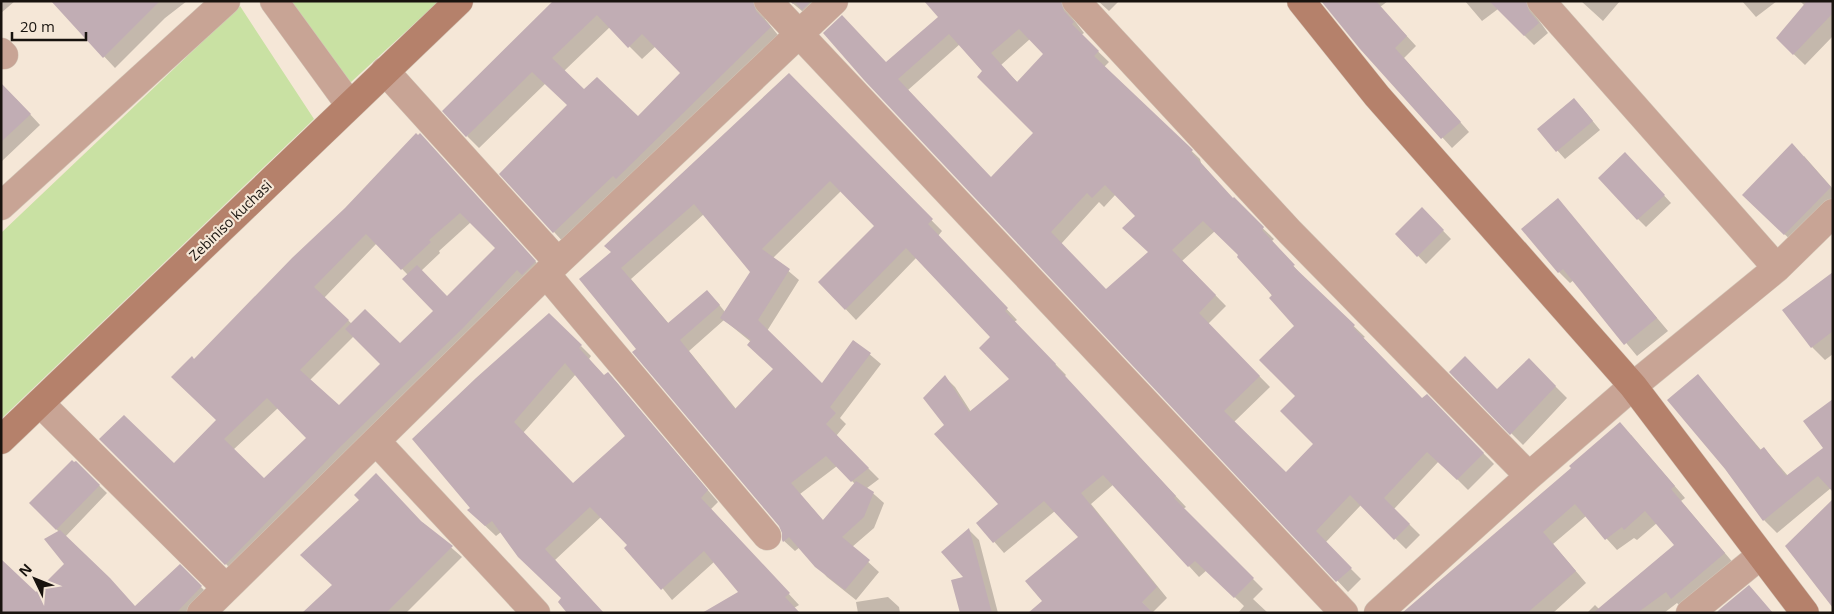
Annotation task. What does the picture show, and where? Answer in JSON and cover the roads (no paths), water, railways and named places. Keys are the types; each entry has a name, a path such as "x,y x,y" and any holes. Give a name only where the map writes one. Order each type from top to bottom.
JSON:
{"street":[{"path":"1,206 226,1"},
{"path":"274,1 349,104"},
{"name":"Zebiniso kuchasi","path":"1,440 349,104 459,1"},
{"path":"768,1 1344,613"},
{"path":"201,613 552,268 834,1"},
{"path":"1076,1 1290,232 1529,476"},
{"path":"1301,1 1377,96 1633,386 1805,613"},
{"path":"1541,1 1777,268"},
{"path":"385,71 552,268 767,536"},
{"path":"1378,613 1529,476 1633,386 1777,268 1833,213"},
{"path":"40,403 226,588"},
{"path":"376,441 536,613"},
{"path":"1690,613 1760,556"}]}
